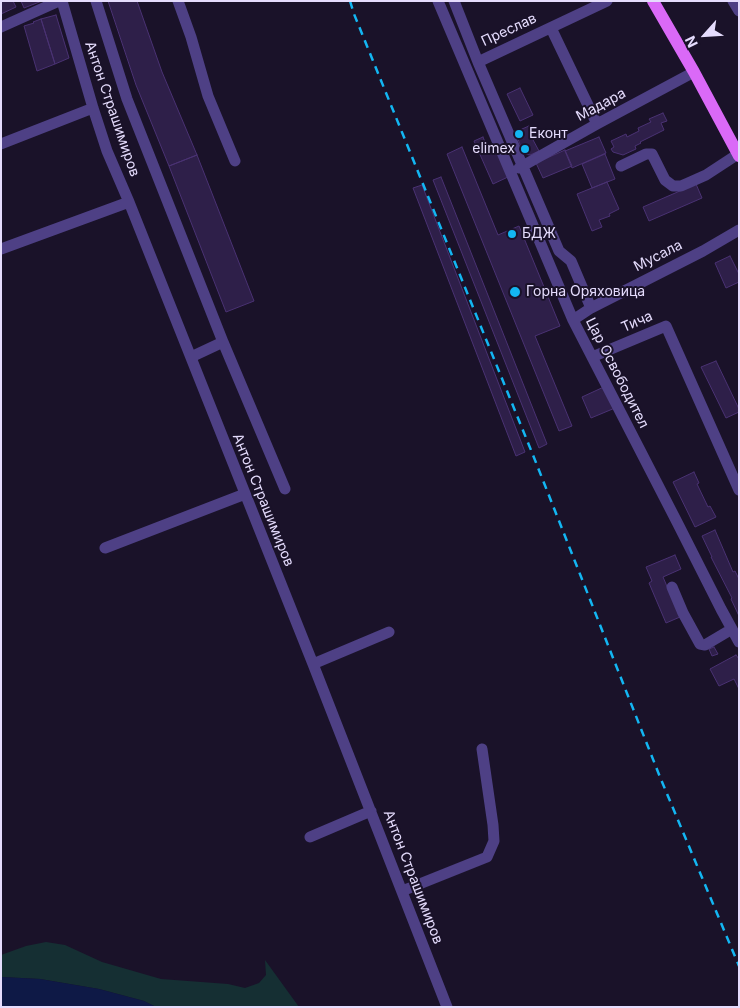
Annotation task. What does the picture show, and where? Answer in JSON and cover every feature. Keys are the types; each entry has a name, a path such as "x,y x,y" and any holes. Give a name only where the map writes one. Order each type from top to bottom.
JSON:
{"main road":[{"path":"653,1 694,72 738,155"}],"street":[{"path":"1,27 60,1"},
{"name":"Антон Страшимиров","path":"60,1 107,151 313,664 447,1007"},
{"path":"96,1 127,99 284,490"},
{"path":"178,1 208,96 235,161"},
{"name":"Цар Освободител","path":"438,1 573,320 739,642"},
{"path":"454,1 478,62 560,251 571,261 591,308"},
{"name":"Преслав","path":"478,62 608,1"},
{"path":"733,1 739,11"},
{"path":"550,28 597,124"},
{"name":"Мадара","path":"511,173 694,72"},
{"path":"1,144 93,108"},
{"path":"622,166 646,154 652,154 665,180 673,186 681,186 706,175 738,155"},
{"path":"1,249 128,202"},
{"name":"Мусала","path":"573,320 591,308 703,251 739,230"},
{"path":"546,257 560,251"},
{"name":"Тича","path":"592,357 666,326 736,473"},
{"path":"191,357 223,342"},
{"path":"736,473 739,490"},
{"path":"105,548 244,494"},
{"path":"672,587 682,613 700,644 705,645 732,629"},
{"path":"313,664 389,632"},
{"path":"402,891 487,858 494,841 494,825 482,749"},
{"path":"310,837 371,811"}],"green space":[{"path":"46,942 65,945 102,962 161,979 228,984 245,988 259,983 266,975 265,960 299,1007 156,1007 144,1001 99,989 40,979 1,977 1,955 26,946"}],"water":[{"path":"1,977 40,979 99,989 144,1001 156,1007 1,1007"}],"building":[{"path":"1,1 13,1 16,7 1,14"},
{"path":"21,1 42,1 24,8"},
{"path":"108,1 137,1 162,72 197,155 169,166 136,85"},
{"path":"56,15 69,58 55,64 41,19"},
{"path":"41,19 55,64 37,71 24,26"},
{"path":"520,88 533,115 520,121 507,94"},
{"path":"663,113 667,121 661,123 664,130 640,142 635,146 636,149 623,155 613,152 611,149 614,147 611,141 626,134 627,137 639,131 638,128 651,122 649,119"},
{"path":"529,126 534,137 532,138 539,151 530,155 524,154 515,132"},
{"path":"483,137 489,152 497,149 508,177 493,184 474,141"},
{"path":"599,137 606,153 572,168 565,151"},
{"path":"462,147 498,235 519,226 560,326 535,336 572,426 559,431 447,154"},
{"path":"565,150 572,166 543,178 536,163"},
{"path":"605,154 615,179 592,188 582,164"},
{"path":"197,155 254,301 226,312 169,166"},
{"path":"441,177 547,444 539,448 433,180"},
{"path":"607,182 619,209 609,214 610,216 599,220 602,227 592,231 577,194"},
{"path":"696,184 702,198 649,221 643,207"},
{"path":"422,185 525,452 516,456 413,188"},
{"path":"730,256 739,274 739,282 726,288 715,263"},
{"path":"716,361 739,409 739,412 726,418 701,367"},
{"path":"606,386 615,408 591,418 582,397"},
{"path":"694,472 699,483 697,484 708,507 710,506 716,517 695,527 673,482"},
{"path":"715,530 733,572 735,571 739,579 739,616 702,536"},
{"path":"675,555 681,569 663,577 680,617 666,623 649,583 652,581 646,567"},
{"path":"714,647 718,654 712,656 709,649"},
{"path":"736,655 739,659 739,689 734,679 719,686 710,669"}],"railway":[{"path":"350,1 533,455 660,777 739,966"}],"place":[{"name":"Еконт","path":"519,134"},
{"name":"elimex","path":"525,149"},
{"name":"БДЖ","path":"512,234"},
{"name":"Горна Оряховица","path":"515,292"}]}
